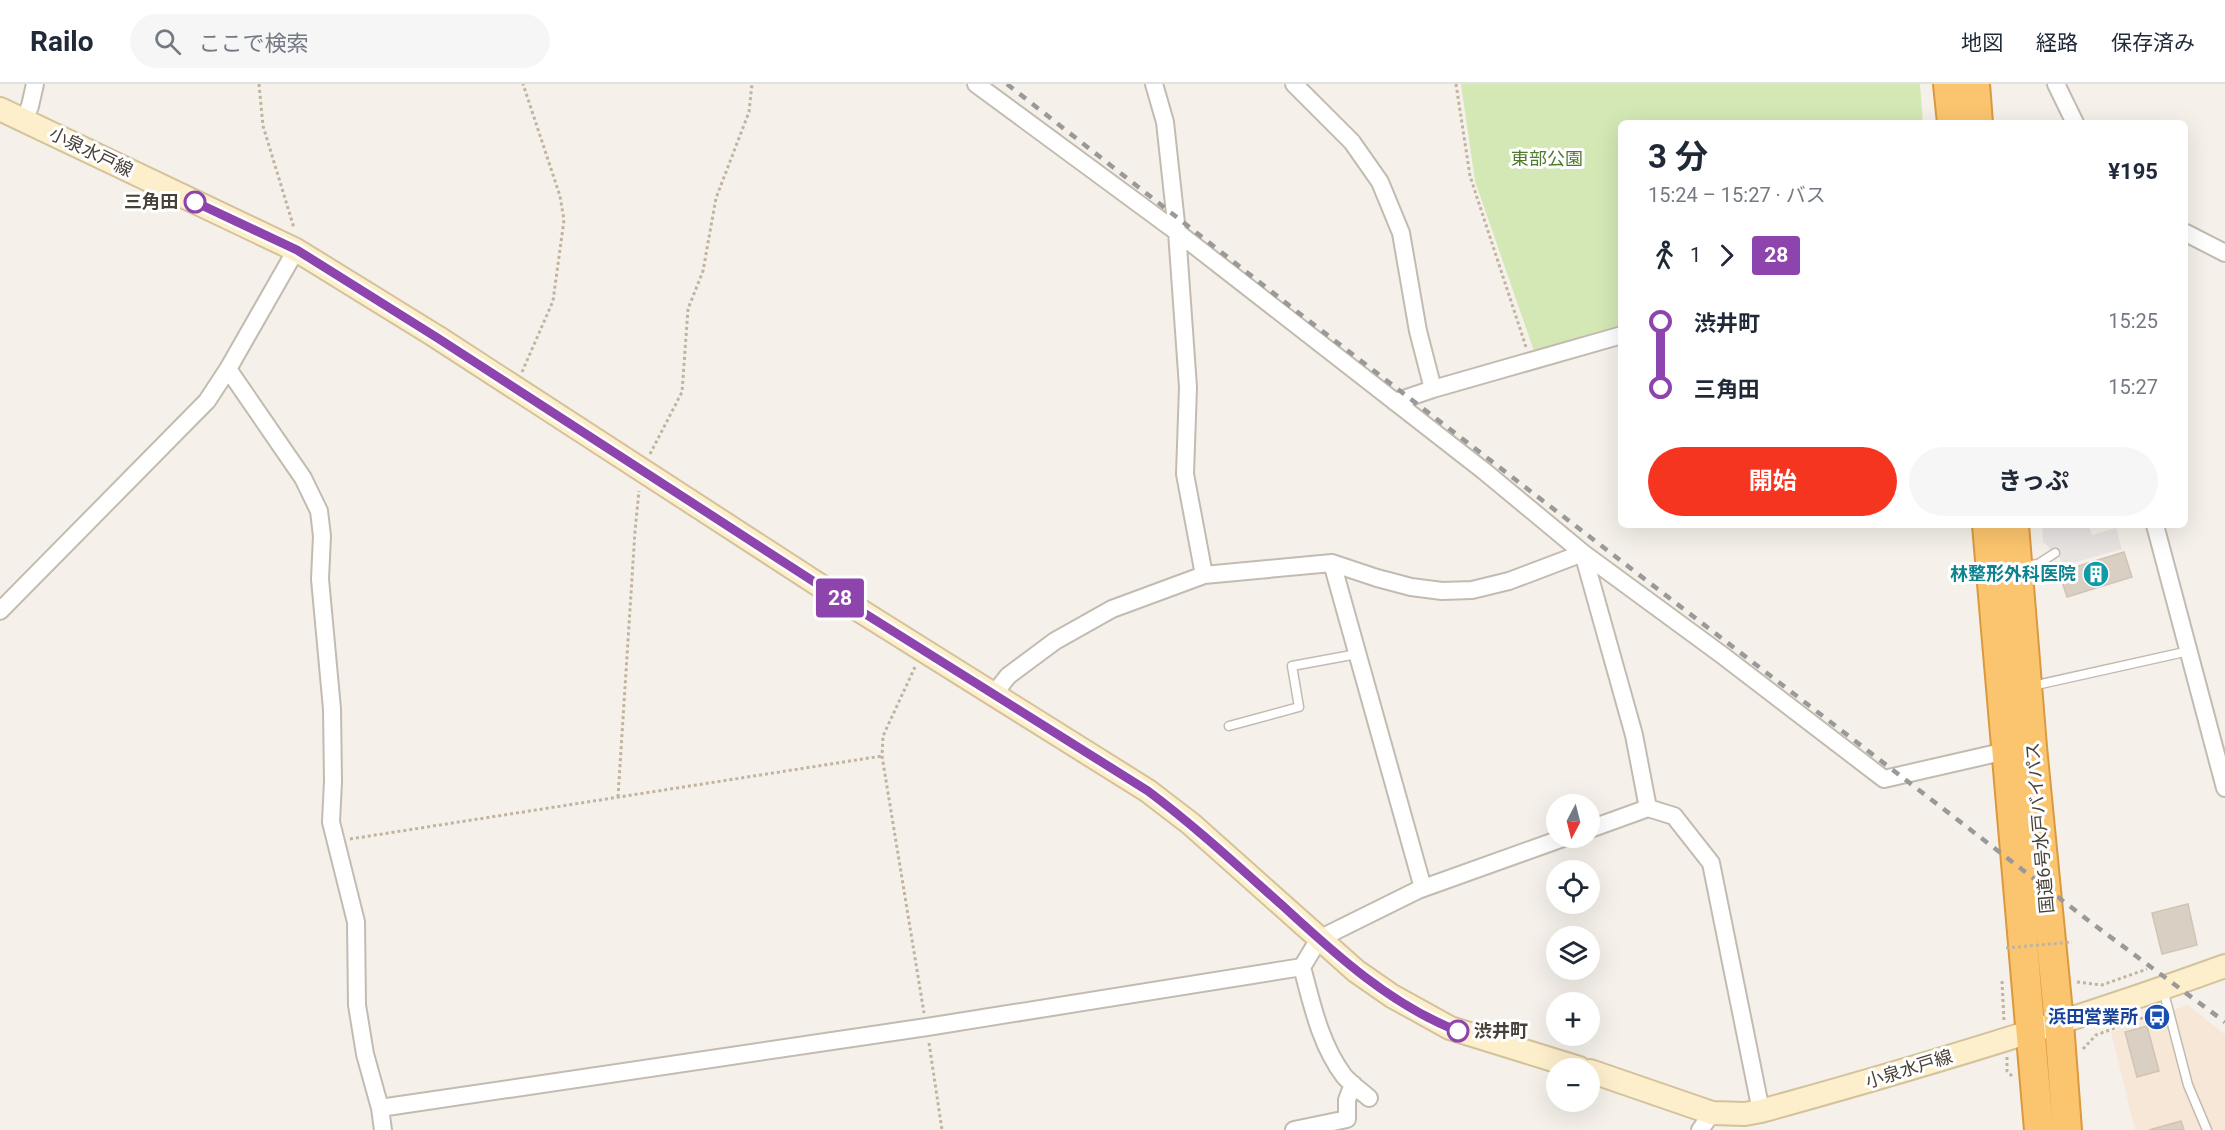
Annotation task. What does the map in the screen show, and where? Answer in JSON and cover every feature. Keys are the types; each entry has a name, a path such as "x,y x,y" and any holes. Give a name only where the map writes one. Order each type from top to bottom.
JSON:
{"highway":[{"path":"1948,84 1952,120"},
{"path":"1975,84 1978,120"},
{"name":"国道6号水戸バイパス","path":"1987,528 2039,1130"},
{"name":"国道6号水戸バイパス","path":"2014,528 2067,1130"}],"main road":[{"name":"小泉水戸線","path":"0,109 297,250 516,388 641,471 1148,791 1191,824 1356,971 1392,996 1450,1028 1547,1058"},
{"name":"小泉水戸線","path":"1600,1075 1706,1121 1761,1111 1871,1081 2059,1023 2166,998 2225,966"}],"street":[{"path":"24,120 35,84"},
{"path":"976,84 1178,232 1583,553 1722,655 1884,779 2006,751"},
{"path":"1154,84 1165,122 1178,232 1188,387 1185,474 1204,575"},
{"path":"1294,84 1352,142 1380,182 1401,233 1419,331 1433,389"},
{"path":"2056,84 2074,120"},
{"path":"2188,234 2225,253"},
{"path":"0,611 207,401 297,250"},
{"path":"1395,402 1618,335"},
{"path":"228,369 303,478 319,511 322,536 320,579 332,709 331,822 356,922 357,1005 363,1044 380,1108 383,1130"},
{"path":"2156,528 2225,788"},
{"path":"994,694 1008,676 1064,636 1112,609 1204,575 1332,563 1411,587 1442,591 1472,590 1509,581 1583,553"},
{"path":"1583,553 1634,735 1648,808"},
{"path":"1332,563 1423,888"},
{"path":"1600,825 1648,808 1674,816 1711,862 1761,1111"},
{"path":"1369,1098 1345,1077 1328,1050 1317,1022 1302,967 1319,939 1423,888 1546,844"},
{"path":"380,1108 927,1027 1302,967"},
{"path":"1294,1130 1347,1119 1347,1100 1353,1084"}],"lane":[{"path":"2018,566 2038,564 2055,553"},
{"path":"2028,687 2190,651"},
{"path":"1229,726 1299,706 1292,666 1357,654"},
{"path":"2166,998 2188,1085 2206,1130"}],"path":[{"path":"259,84 263,126 297,237 297,250"},
{"path":"516,388 553,301 563,241 564,220 560,196 523,84"},
{"path":"618,797 634,531 641,471 682,392 688,309 703,272 716,198 749,112 752,84"},
{"path":"1456,84 1470,176 1530,360"},
{"path":"923,650 883,736 882,756 942,1130"},
{"path":"336,841 882,756"},
{"path":"2006,948 2072,942"},
{"path":"2076,982 2102,985 2147,969"},
{"path":"2084,1048 2096,1035 2166,998"}],"shaded area":[{"path":"2042,528 2090,528 2092,535 2116,528 2122,549 2062,566 2060,558 2043,542"},
{"path":"2188,1005 2225,1035 2225,1130 2135,1130 2111,1032"}],"green space":[{"name":"東部公園","path":"1461,84 1920,84 1923,120 1618,120 1618,327 1534,351 1475,181"}],"building":[{"name":"林整形外科医院","path":"2124,552 2132,577 2067,597 2059,572"},
{"path":"2188,904 2197,945 2162,954 2152,913"},
{"path":"2147,1026 2159,1071 2137,1077 2125,1032"},
{"path":"2181,1121 2184,1130 2149,1130"}],"railway":[{"path":"1007,84 1295,310 2093,924 2225,1022"}],"bus line":[{"name":"28","path":"195,202 297,250 436,337 816,583 1148,791 1191,824 1356,971 1392,996 1458,1031"}],"place":[{"name":"三角田","path":"195,202"},
{"name":"林整形外科医院","path":"2096,574"},
{"name":"浜田営業所","path":"2157,1017"},
{"name":"渋井町","path":"1458,1031"}]}
